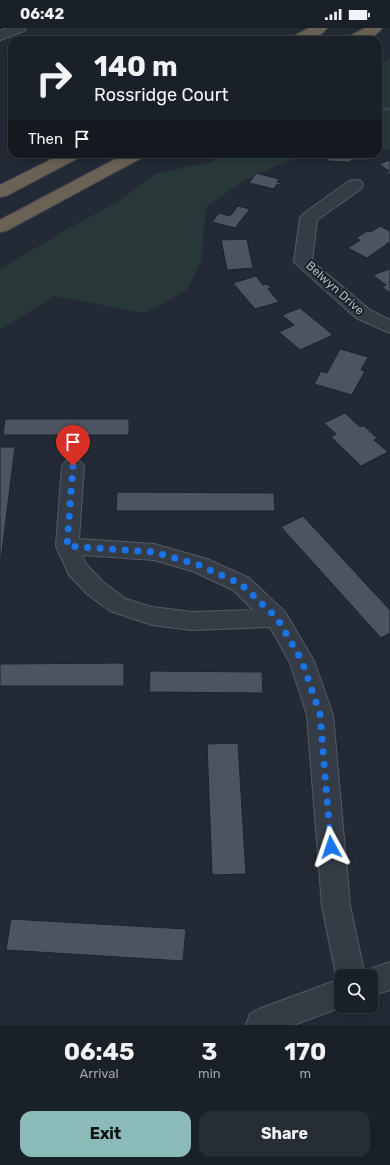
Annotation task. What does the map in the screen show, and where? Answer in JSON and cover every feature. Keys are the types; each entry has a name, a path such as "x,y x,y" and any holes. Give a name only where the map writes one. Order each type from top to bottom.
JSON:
{"highway":[{"path":"304,36 320,28"},
{"path":"360,36 375,28"},
{"path":"0,192 66,158"},
{"path":"0,227 129,158"}],"street":[{"path":"0,36 19,28"},
{"name":"Belwyn Drive","path":"355,185 309,218 304,262 363,314 390,327"},
{"path":"73,466 67,546 77,569 94,588 118,605 152,616 192,621 277,618"},
{"path":"67,546 154,552 199,565 241,584 277,618 302,661 320,714 336,906 349,969"},
{"path":"378,980 390,976"},
{"path":"261,1025 270,1020 334,996"}],"shaded area":[{"path":"390,58 390,150 382,151 382,63"},
{"path":"220,158 295,158 245,180 206,207 201,261 187,290 145,313 54,296 0,330 0,269 78,223 116,203 155,174 210,162"}],"building":[{"path":"328,158 369,158 369,160 351,160 351,162 328,161"},
{"path":"390,160 390,175 386,172 389,171 379,164"},
{"path":"256,173 279,179 277,182 282,183 281,185 277,184 274,189 249,183"},
{"path":"238,206 250,209 235,228 212,222 219,213 230,216"},
{"path":"380,226 390,231 390,242 367,258 348,248 360,240 356,238 367,231 371,232"},
{"path":"247,239 253,268 227,270 221,240"},
{"path":"389,269 390,293 382,287 386,285 373,275"},
{"path":"256,276 263,285 267,284 271,288 268,289 279,302 255,309 233,283"},
{"path":"300,308 333,335 300,350 279,332 294,325 282,315"},
{"path":"340,349 368,357 361,370 365,371 352,395 314,384 321,371 327,373"},
{"path":"345,413 360,427 364,426 377,438 374,440 388,452 361,466 331,437 336,434 324,423"},
{"path":"5,419 129,419 129,435 3,435"},
{"path":"0,447 15,447 1,560 0,560"},
{"path":"117,492 274,493 275,511 116,511"},
{"path":"303,516 390,610 390,633 381,638 281,527"},
{"path":"124,663 124,686 0,686 0,664"},
{"path":"150,671 262,672 263,693 149,692"},
{"path":"238,743 246,874 212,875 207,744"},
{"path":"11,919 186,929 183,961 6,950"}],"waterway":[{"path":"382,110 390,109"}],"route":[{"path":"73,466 67,546 154,552 199,565 241,584 277,618 302,661 320,714 331,847"}]}
